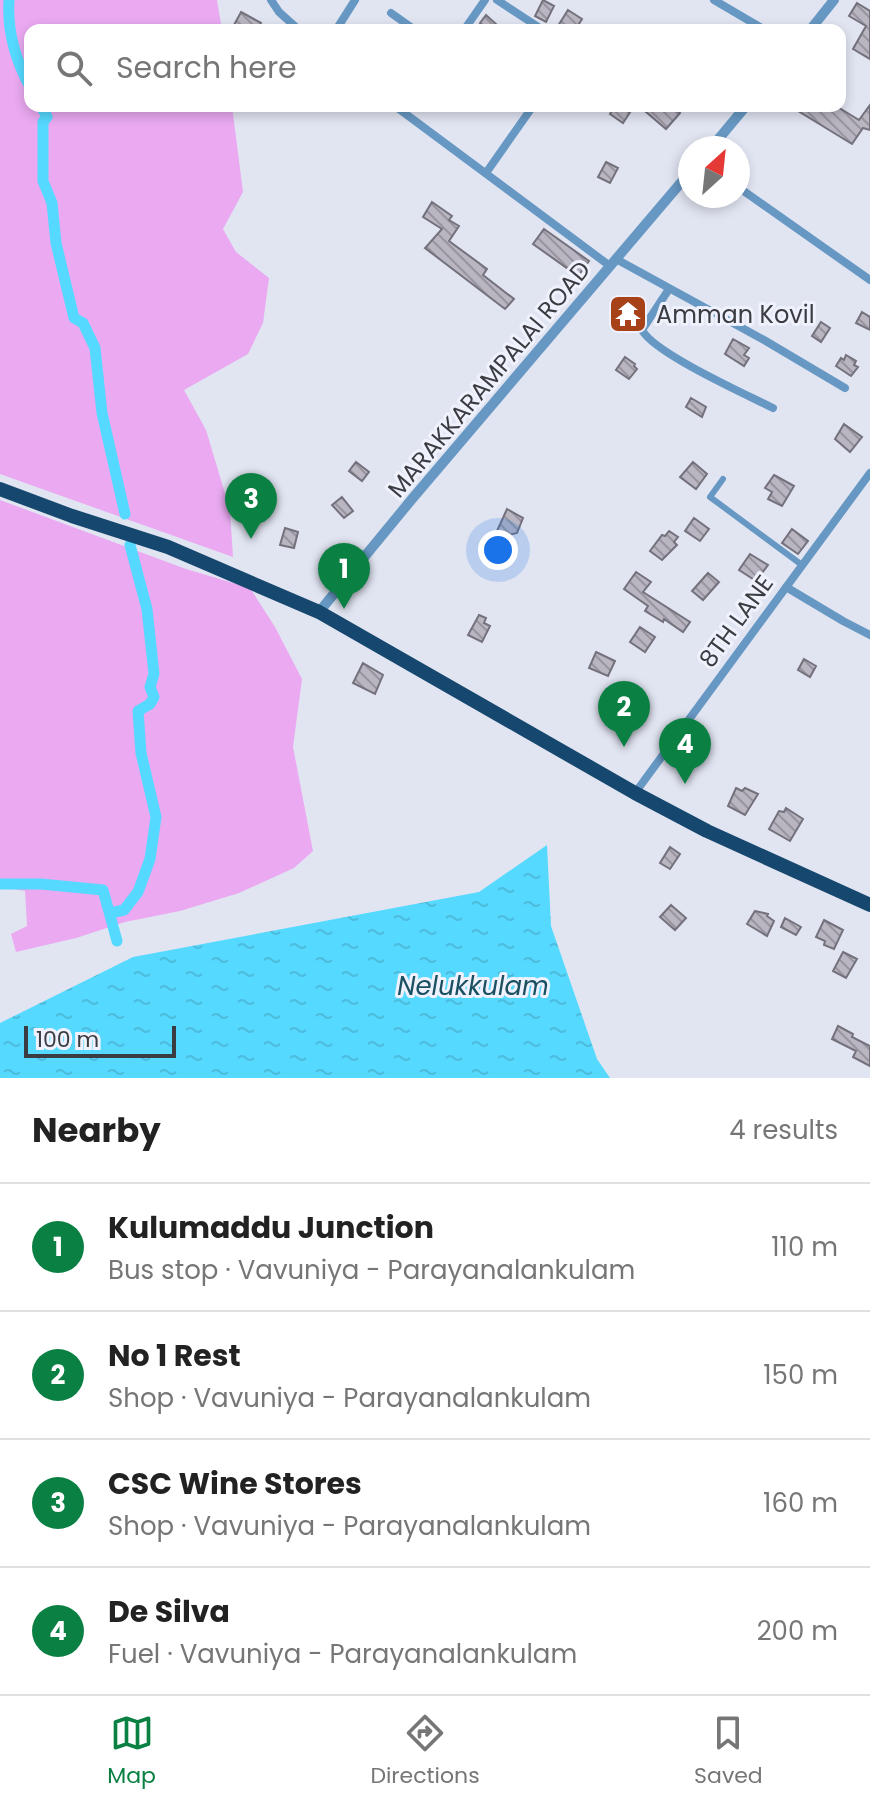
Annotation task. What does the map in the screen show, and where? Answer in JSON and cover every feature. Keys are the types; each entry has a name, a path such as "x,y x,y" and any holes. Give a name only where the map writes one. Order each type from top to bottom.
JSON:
{"highway":[{"path":"0,489 168,547 319,612 635,793 707,831 870,905"}],"street":[{"path":"271,0 292,24"},
{"path":"340,24 355,0"},
{"path":"468,24 485,0"},
{"path":"497,0 534,24"},
{"path":"714,0 755,24"},
{"path":"815,24 834,0"},
{"path":"391,13 407,24"},
{"path":"410,112 486,173 613,263 764,340 845,388"},
{"path":"486,173 525,112"},
{"path":"721,136 741,112"},
{"name":"MARAKKARAMPALAI ROAD","path":"319,612 678,186"},
{"path":"750,195 870,280"},
{"path":"669,289 642,330 646,338 685,363 773,408"},
{"name":"8TH LANE","path":"635,793 870,473"},
{"path":"723,479 710,497 802,565"},
{"path":"786,587 870,635"}],"shaded area":[{"path":"0,0 217,0 221,24 24,24 24,112 233,112 243,192 223,229 236,252 269,278 263,323 248,354 184,390 206,430 230,510 233,557 0,474"},
{"path":"0,500 186,569 250,588 302,679 293,747 313,851 294,868 239,893 180,911 125,922 76,938 16,952 11,934 27,926 25,891 0,887"}],"water":[{"name":"Nelukkulam","path":"547,845 551,926 597,1059 610,1078 0,1078 0,1023 133,957 479,892"}],"building":[{"path":"543,0 554,6 546,22 535,16"},
{"path":"857,3 870,11 870,59 853,49 866,26 849,16"},
{"path":"568,10 582,19 579,24 559,24"},
{"path":"241,12 261,23 260,24 235,24"},
{"path":"486,15 496,24 481,24"},
{"path":"870,105 870,130 863,128 852,144 800,112 846,112 859,120"},
{"path":"611,112 630,112 623,123"},
{"path":"646,112 679,112 666,129"},
{"path":"606,162 618,168 610,183 598,177"},
{"path":"432,202 452,216 449,220 459,226 449,241 487,269 483,275 514,299 505,309 425,248 442,229 423,217"},
{"path":"544,229 589,261 578,276 533,244"},
{"path":"862,312 870,317 870,330 856,323"},
{"path":"821,322 830,328 821,342 812,336"},
{"path":"733,339 749,348 744,355 749,358 744,366 725,354"},
{"path":"846,355 856,361 854,365 858,367 851,376 836,366"},
{"path":"625,357 637,369 629,379 616,370"},
{"path":"691,398 706,407 702,417 686,407"},
{"path":"844,424 862,437 850,452 835,439"},
{"path":"356,462 369,472 362,481 349,471"},
{"path":"693,462 707,474 696,489 680,477"},
{"path":"774,475 794,486 782,506 768,499 772,492 765,488"},
{"path":"342,497 353,511 344,518 332,505"},
{"path":"507,509 523,518 517,533 509,535 497,531"},
{"path":"694,518 709,529 700,541 685,531"},
{"path":"285,528 298,532 294,548 280,545"},
{"path":"792,529 808,541 798,554 782,543"},
{"path":"669,531 678,537 674,542 677,545 662,560 650,551"},
{"path":"750,554 768,565 756,581 739,570"},
{"path":"636,572 651,582 643,592 690,622 683,632 645,611 648,606 624,589"},
{"path":"708,573 719,582 703,600 692,591"},
{"path":"479,615 486,618 484,623 490,626 482,642 468,635"},
{"path":"640,627 655,637 645,652 630,642"},
{"path":"596,652 615,661 608,676 589,668"},
{"path":"804,659 816,666 810,677 798,670"},
{"path":"363,663 383,675 375,694 353,683"},
{"path":"736,788 758,794 745,815 728,806"},
{"path":"786,808 803,819 790,841 769,829 779,811 784,812"},
{"path":"670,847 680,854 670,869 660,863"},
{"path":"671,905 686,918 675,930 660,917"},
{"path":"755,911 768,914 774,921 767,936 747,924"},
{"path":"785,918 801,927 796,935 781,927"},
{"path":"824,920 843,930 834,949 816,937"},
{"path":"843,952 857,959 846,978 833,971"},
{"path":"838,1026 870,1046 870,1066 853,1057 856,1051 832,1039"}],"waterway":[{"path":"9,0 9,23 24,74"},
{"path":"44,112 47,117 43,122 43,181 52,203 56,243 74,318 83,323 95,348 102,413 125,514"},
{"path":"110,913 124,910 138,892 150,859 156,817 141,753 138,711 150,704 154,697 150,687 154,674 147,609 130,545"},
{"path":"0,884 103,890 117,941"}],"place":[{"name":"Amman Kovil","path":"628,314"},
{"name":"CSC Wine Stores","path":"251,539"},
{"name":"Kulumaddu Junction","path":"344,609"},
{"name":"No 1 Rest","path":"624,747"},
{"name":"De Silva","path":"685,784"}]}
